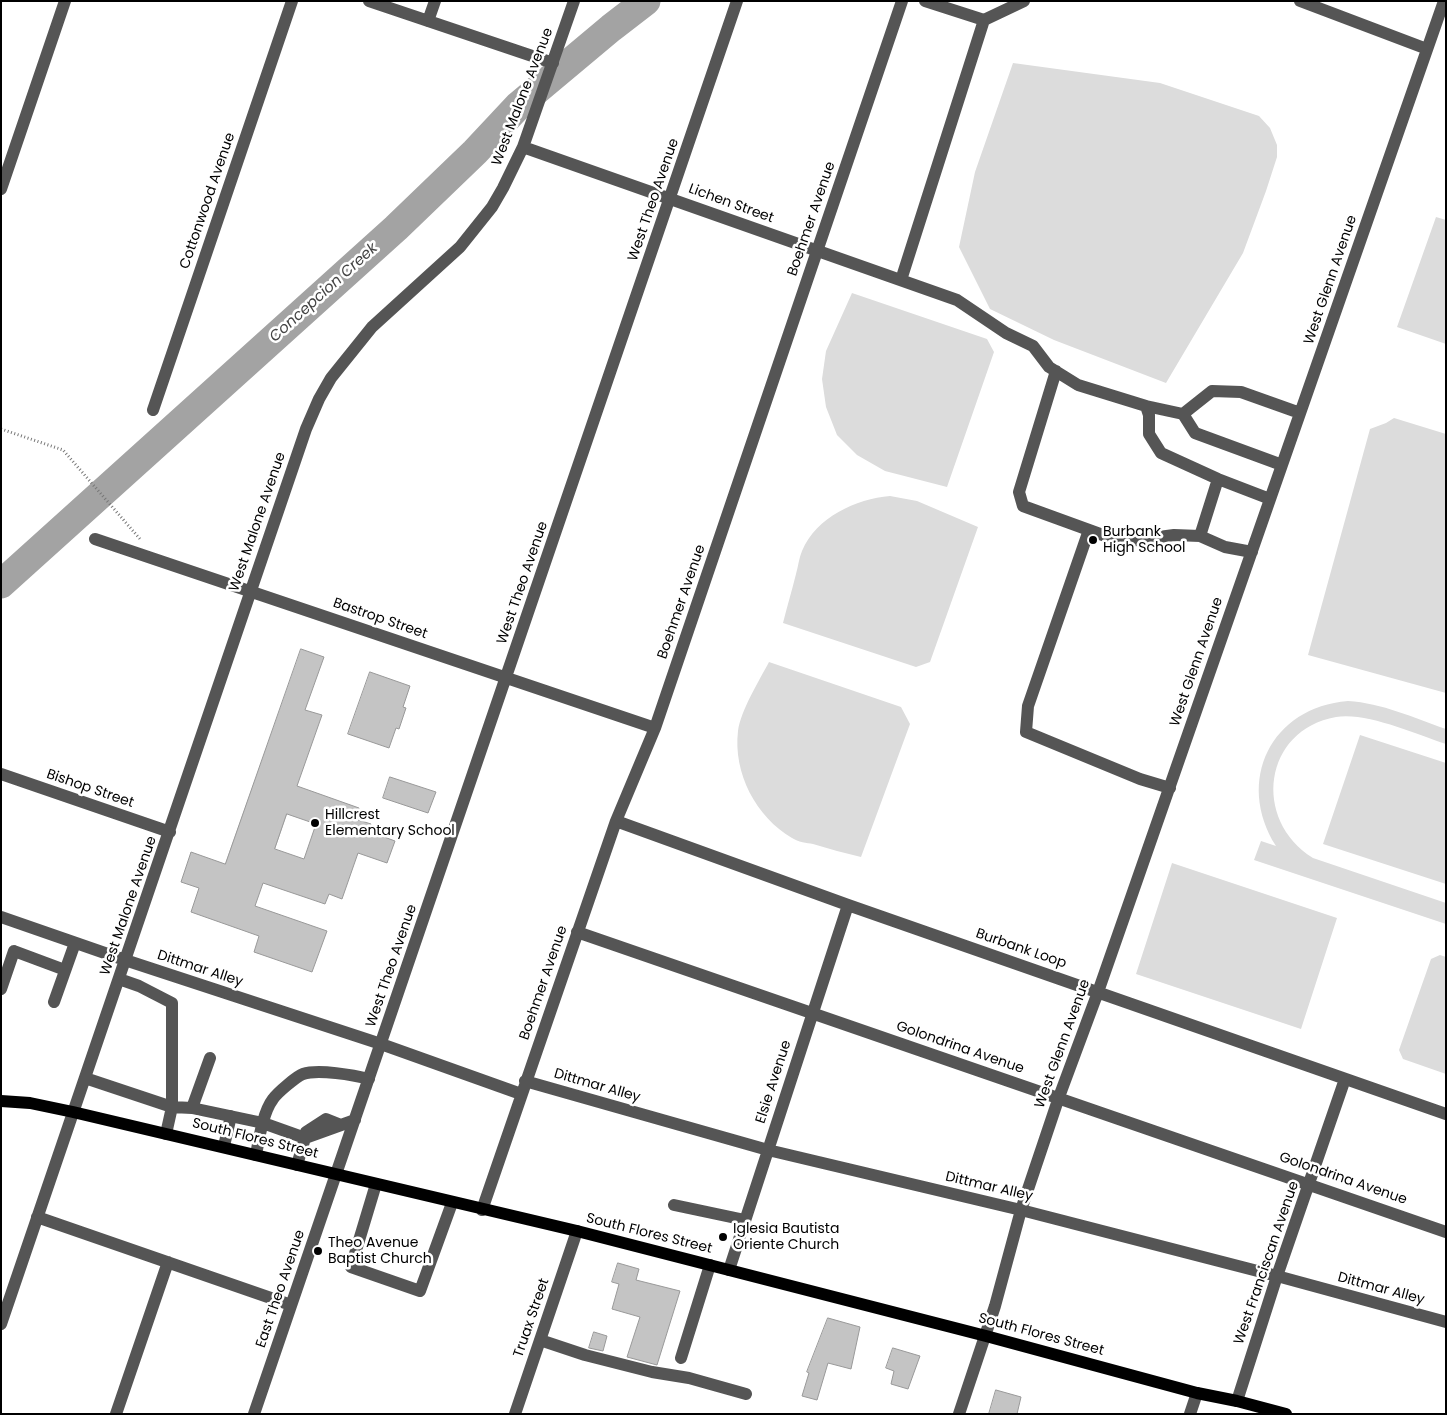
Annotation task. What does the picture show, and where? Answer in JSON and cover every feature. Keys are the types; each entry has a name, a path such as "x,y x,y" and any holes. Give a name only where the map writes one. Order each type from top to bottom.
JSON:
{"main road":[{"name":"South Flores Street","path":"1,1101 30,1103 224,1146 452,1203 577,1231 986,1336 1197,1393 1286,1414"}],"street":[{"path":"1,189 65,1"},
{"name":"Cottonwood Avenue","path":"153,410 292,1"},
{"path":"369,1 553,64"},
{"path":"428,21 435,1"},
{"name":"West Malone Avenue","path":"1,1324 306,429 319,398 331,378 372,327 460,247 492,207 522,147 574,1"},
{"name":"West Theo Avenue","path":"336,1174 737,1"},
{"name":"Boehmer Avenue","path":"482,1210 616,821 655,728 902,1"},
{"path":"925,1 984,20 1024,1"},
{"path":"1300,1 1427,49"},
{"name":"West Glenn Avenue","path":"960,1414 986,1336 1021,1210 1059,1098 1170,788 1427,49 1439,3"},
{"path":"901,280 984,20"},
{"name":"Lichen Street","path":"522,147 957,300 1006,333 1032,346 1049,367 1078,385 1146,406 1183,414"},
{"path":"1056,371 1019,492 1023,506 1122,542 1174,535 1200,536 1225,547 1252,552"},
{"path":"1282,465 1195,433 1183,414 1212,391 1241,392 1300,413"},
{"path":"1146,406 1149,416 1149,434 1162,453 1218,479 1270,499"},
{"path":"1200,536 1218,479"},
{"path":"1089,530 1028,706 1026,732 1140,780 1170,788"},
{"name":"Bastrop Street","path":"95,539 655,728"},
{"name":"Bishop Street","path":"1,774 170,832"},
{"name":"Burbank Loop","path":"616,821 848,905 1446,1114"},
{"name":"Elsie Avenue","path":"728,1270 848,905"},
{"name":"Dittmar Alley","path":"1,917 381,1044 521,1094"},
{"name":"Golondrina Avenue","path":"578,932 1309,1183 1446,1232"},
{"path":"54,1002 75,942"},
{"path":"1,989 14,951 65,970"},
{"path":"119,979 139,986 172,1003 172,1107 166,1134"},
{"path":"192,1108 210,1058"},
{"path":"256,1155 263,1123 273,1098 301,1074 310,1072 353,1074 369,1080"},
{"path":"85,1078 172,1107 192,1108 263,1123 302,1137"},
{"name":"West Franciscan Avenue","path":"1237,1401 1277,1276 1345,1079"},
{"name":"Dittmar Alley","path":"525,1081 768,1150 1021,1210 1446,1322"},
{"path":"224,1146 231,1116"},
{"path":"297,1165 302,1137 326,1119 341,1125 355,1120"},
{"name":"East Theo Avenue","path":"254,1414 336,1174"},
{"path":"376,1184 351,1268 420,1291 452,1203"},
{"path":"674,1206 744,1220"},
{"path":"37,1217 291,1305"},
{"name":"Truax Street","path":"515,1414 577,1231"},
{"path":"116,1414 168,1262"},
{"path":"682,1358 710,1265"},
{"path":"540,1340 586,1355 652,1372 688,1378 746,1394"},
{"path":"1190,1414 1197,1393"}],"path":[{"path":"1,429 63,450 142,540 140,554"}],"shaded area":[{"path":"1013,63 1160,83 1259,116 1270,128 1277,145 1277,157 1243,253 1166,383 1054,340 990,309 959,247 975,172"},
{"path":"1436,217 1446,220 1446,344 1397,327"},
{"path":"852,293 987,339 994,352 947,487 885,471 857,455 837,435 826,407 822,379 826,351"},
{"path":"1394,418 1446,434 1446,693 1308,655 1370,429"},
{"path":"890,496 917,501 978,527 930,662 916,667 783,623 801,554 808,539 817,528 827,519 851,506 864,501"},
{"path":"769,662 901,707 910,724 861,857 792,838 779,829 758,806 743,778 737,747 738,731 746,705"},
{"path":"1348,701 1386,708 1446,729 1446,744 1391,725 1348,716 1336,717 1312,725 1293,739 1281,757 1274,778 1274,800 1281,822 1293,842 1313,858 1446,903 1446,924 1254,860 1261,841 1276,846 1264,821 1259,797 1260,773 1268,751 1281,732 1298,717 1321,706"},
{"path":"1360,735 1446,763 1446,884 1323,844"},
{"path":"1172,863 1337,918 1301,1029 1136,974"},
{"path":"1440,955 1446,957 1446,1074 1403,1059 1399,1050 1431,959"}],"building":[{"path":"301,649 324,657 305,710 322,715 297,786 359,808 355,819 371,824 368,831 395,841 387,863 358,853 342,899 329,894 325,904 263,883 255,906 327,931 312,972 254,952 259,936 191,912 199,888 181,882 191,852 225,864","holes":["287,814 316,824 304,859 275,849"]},
{"path":"370,672 410,686 403,707 406,708 399,729 396,728 389,748 348,734"},
{"path":"390,777 436,792 428,813 383,798"},
{"path":"618,1263 639,1269 636,1280 680,1291 657,1365 627,1357 640,1317 612,1309 619,1284 612,1282"},
{"path":"828,1318 860,1327 851,1369 828,1363 817,1400 802,1396 809,1373 807,1372"},
{"path":"594,1332 607,1336 603,1351 589,1348"},
{"path":"893,1348 920,1356 908,1389 891,1384 894,1371 886,1368"},
{"path":"996,1390 1021,1397 1017,1414 989,1414"}],"waterway":[{"name":"Concepcion Creek","path":"1,584 396,228 475,152 519,105 646,1"}],"place":[{"name":"Burbank High School","path":"1093,540"},
{"name":"Hillcrest Elementary School","path":"315,823"},
{"name":"Iglesia Bautista Oriente Church","path":"723,1237"},
{"name":"Theo Avenue Baptist Church","path":"318,1251"}]}
